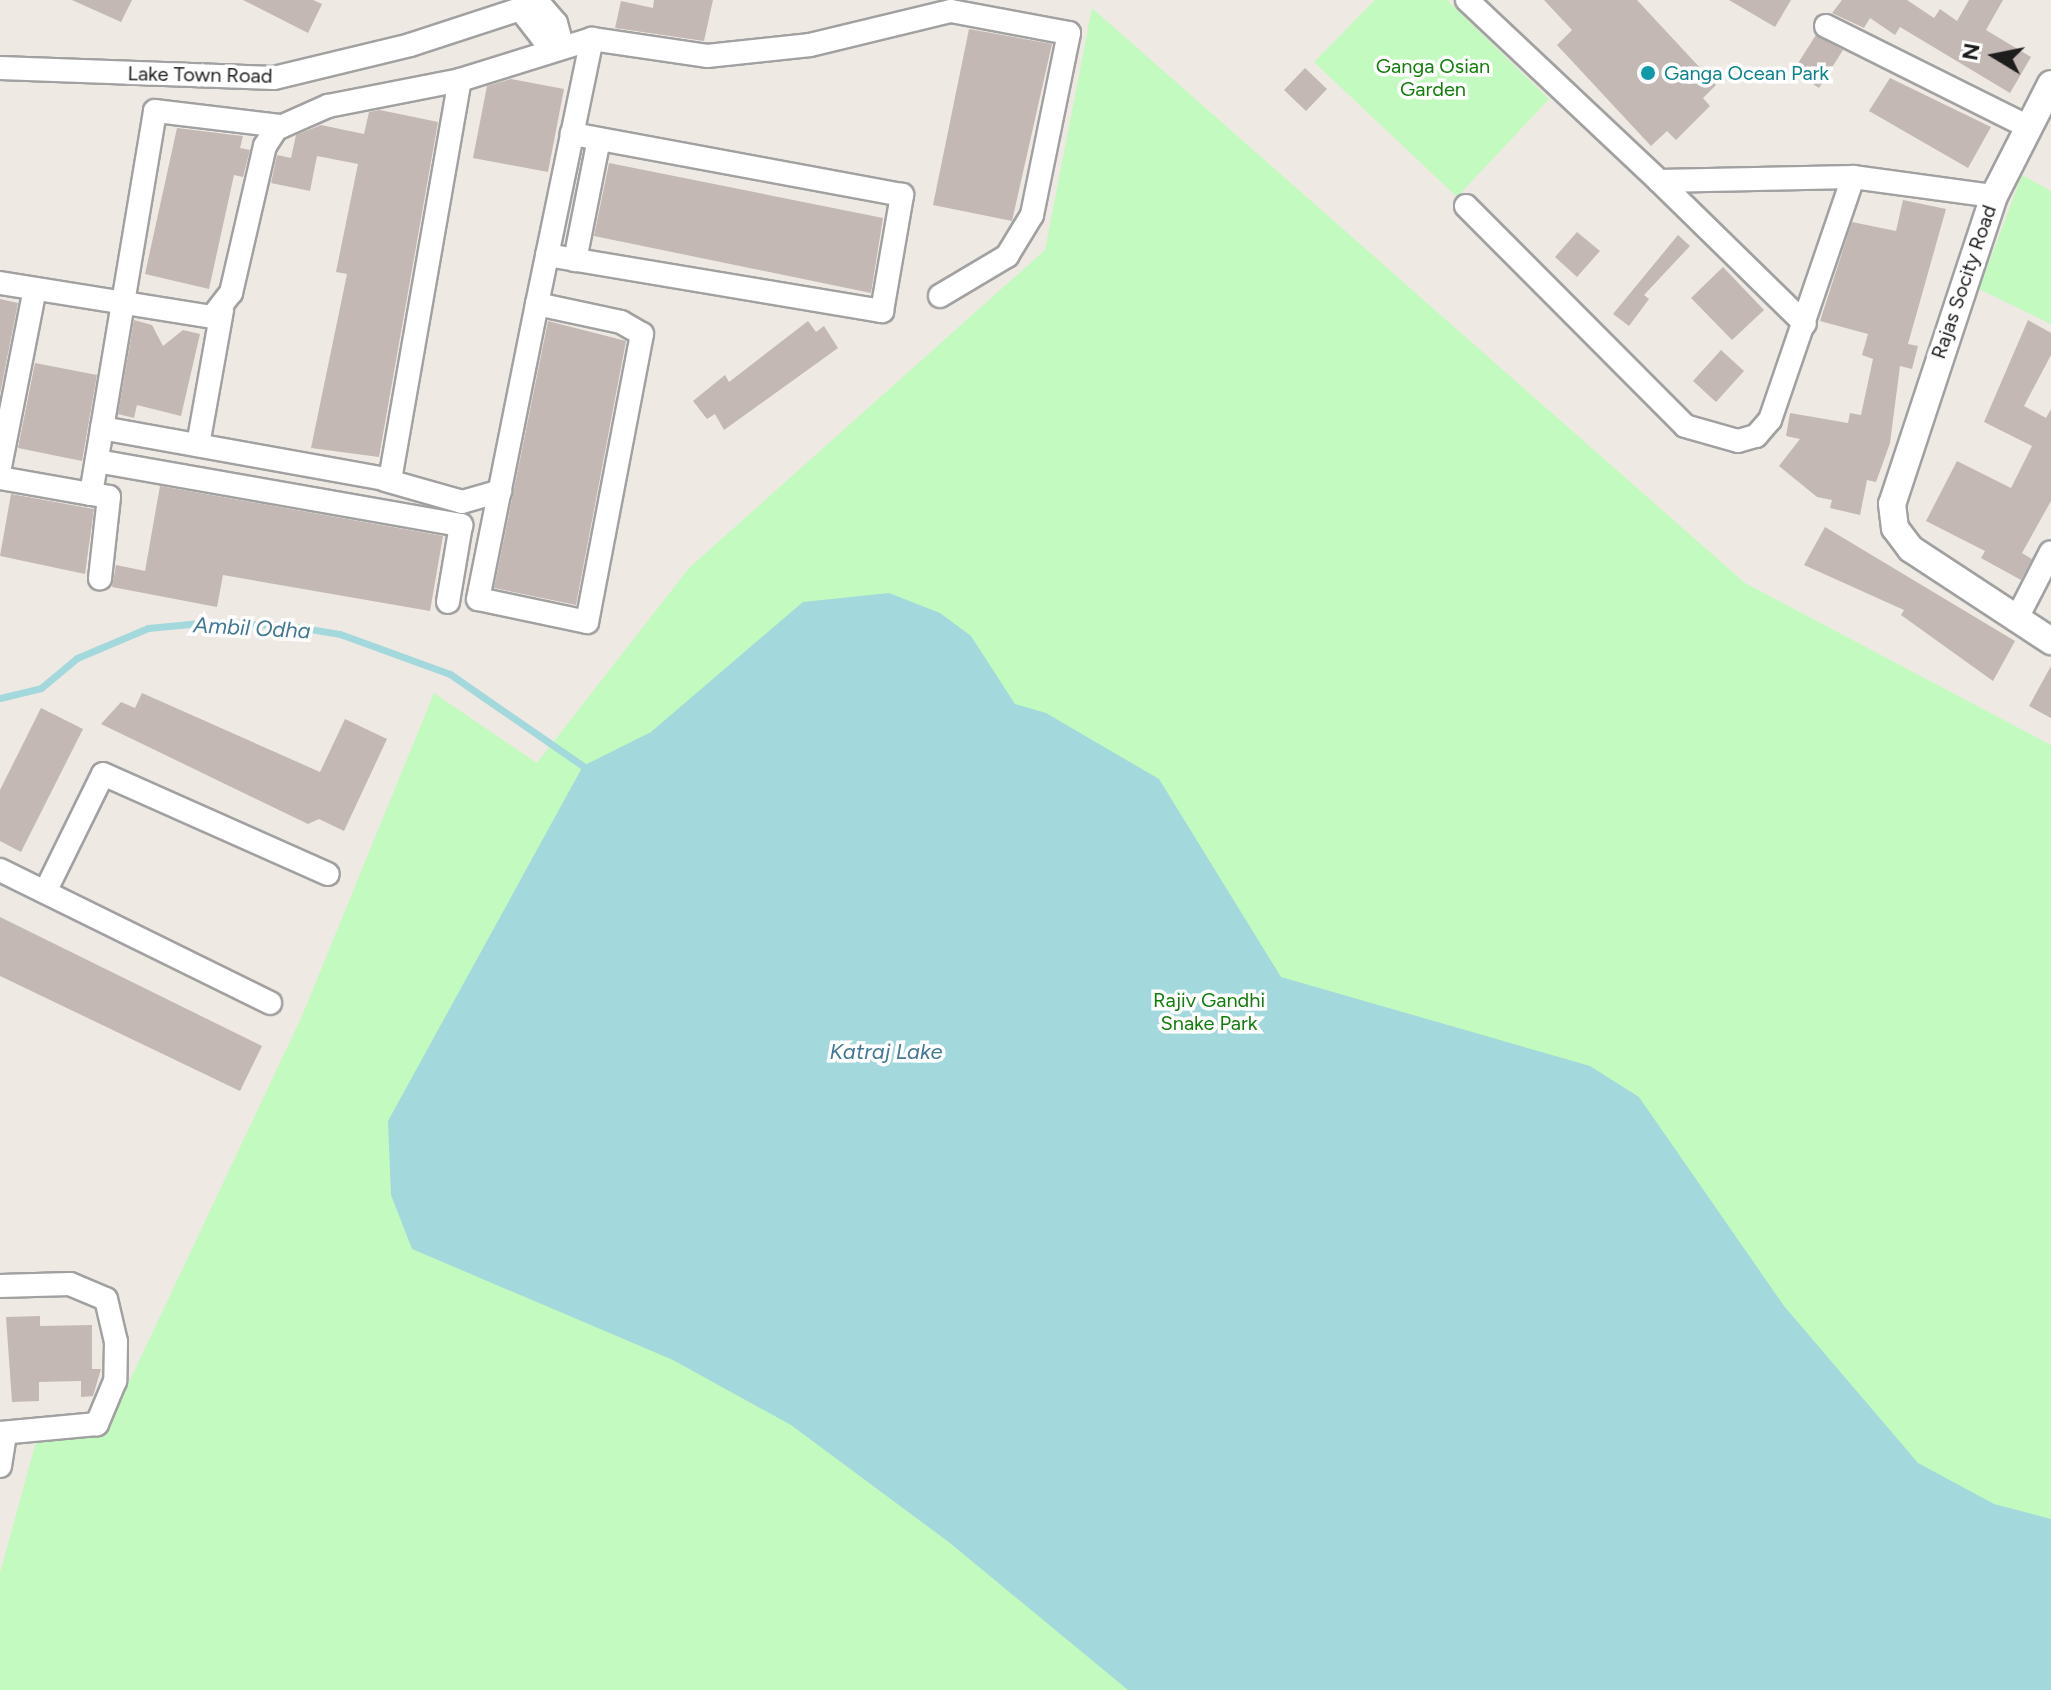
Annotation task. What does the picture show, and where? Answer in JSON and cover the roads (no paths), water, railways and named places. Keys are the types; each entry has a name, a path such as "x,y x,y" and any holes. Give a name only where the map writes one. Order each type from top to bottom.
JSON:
{"street":[{"path":"1467,0 1805,324"},
{"path":"529,3 542,37 558,42"},
{"name":"Lake Town Road","path":"0,68 274,78 318,71 529,3"},
{"path":"198,445 222,310 265,146 281,126 328,106 460,80 558,42 592,39 657,52 731,55 881,32 951,11 1069,33 1032,215 1007,256 940,296"},
{"path":"1826,26 2043,106 1994,196"},
{"path":"537,304 621,322 642,334 587,622 478,599 537,304 592,39"},
{"path":"385,480 460,80"},
{"path":"91,494 155,111 281,126"},
{"path":"547,255 882,311 902,195 572,134"},
{"path":"575,260 599,139"},
{"path":"1466,206 1685,426 1705,435 1738,441 1756,436 1770,420 1853,177"},
{"name":"Rajas Socity Road","path":"1659,181 1853,177 1994,196 1892,504 1895,528 1911,549 2051,641"},
{"path":"0,283 195,316 222,310"},
{"path":"0,467 35,289"},
{"path":"102,428 385,480 462,502 500,491"},
{"path":"97,461 461,525 448,602"},
{"path":"0,478 109,497 100,579"},
{"path":"2016,620 2051,552"},
{"path":"45,892 103,774 328,874"},
{"path":"0,870 270,1003"},
{"path":"0,1286 70,1284 106,1299 116,1342 115,1381 97,1424 2,1433 0,1466"}],"water":[{"name":"Katraj Lake","path":"889,593 940,613 971,636 1015,704 1046,713 1159,779 1281,977 1590,1066 1639,1097 1784,1306 1918,1463 1994,1504 2051,1519 2051,1690 1128,1690 950,1543 791,1425 673,1360 412,1249 391,1195 388,1121 583,766 651,732 803,602"}],"waterway":[{"name":"Ambil Odha","path":"0,698 41,688 77,658 148,628 211,622 292,626 340,634 450,674 583,766"}],"place":[{"name":"Ganga Ocean Park","path":"1648,73"}],"park label":[{"name":"Ganga Osian Garden","path":"1433,78"},
{"name":"Rajiv Gandhi Snake Park","path":"1209,1012"}]}
